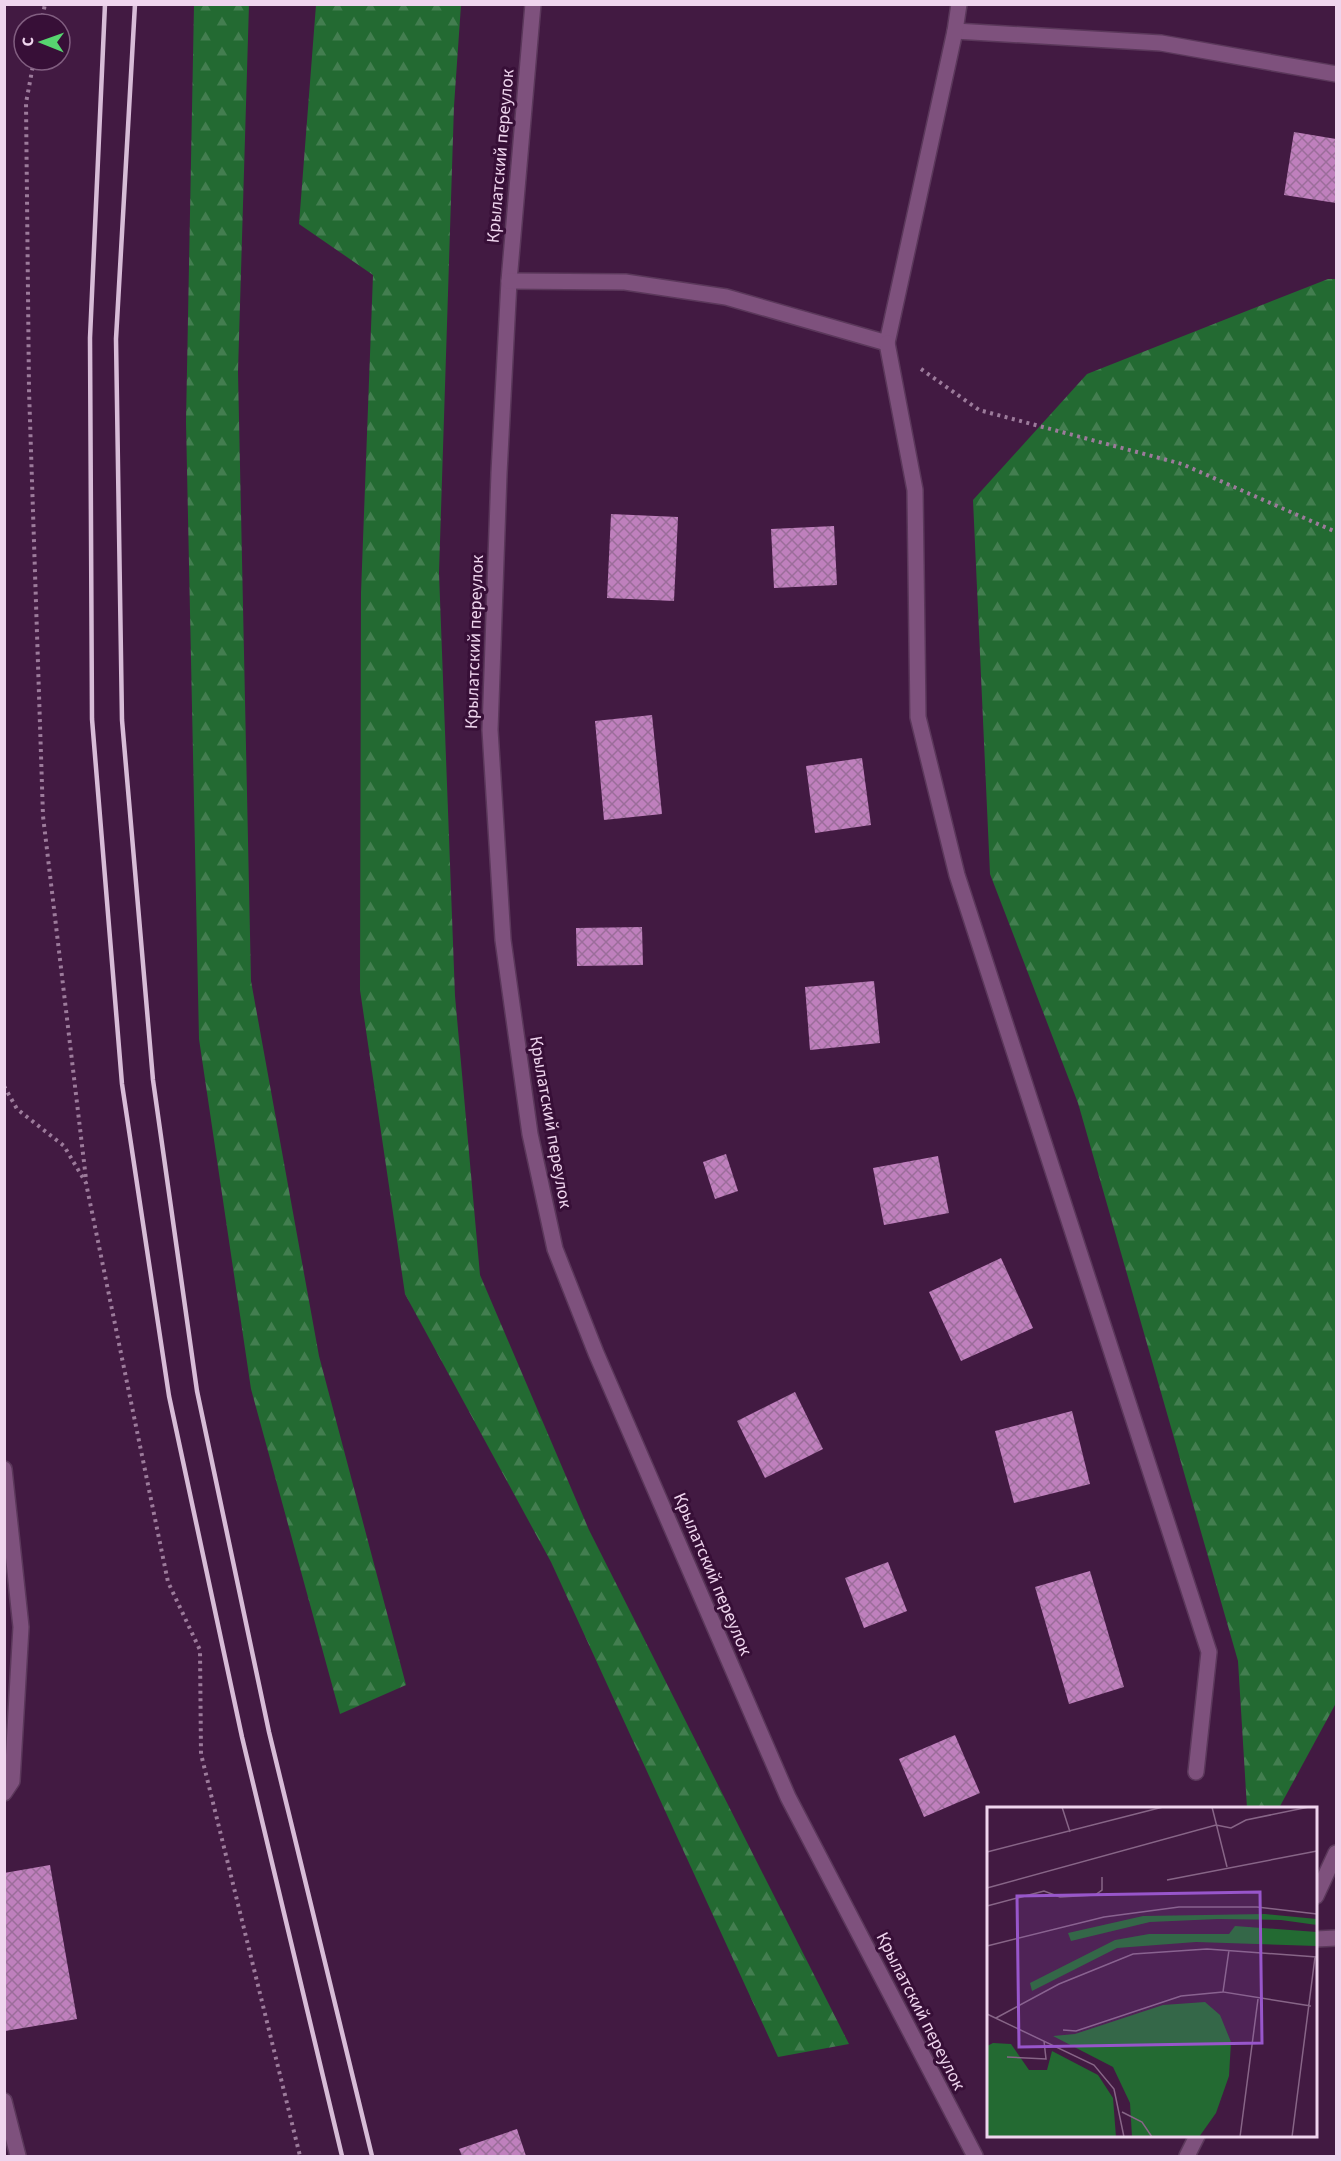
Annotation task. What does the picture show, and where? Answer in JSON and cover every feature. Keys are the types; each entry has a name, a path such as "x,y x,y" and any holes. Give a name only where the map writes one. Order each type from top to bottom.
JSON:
{"street":[{"name":"Крылатский переулок","path":"533,4 509,281 490,730 503,940 530,1134 555,1249 596,1353 788,1797 975,2157"},
{"path":"959,4 887,343 915,490 918,717 957,875 1209,1652 1196,1772"},
{"path":"955,31 1161,43 1336,74"},
{"path":"509,281 625,282 726,297 887,343"},
{"path":"4,1469 21,1627 12,1781 4,1793"},
{"path":"1317,1894 1336,1853"},
{"path":"1317,1939 1336,1938"},
{"path":"4,2101 18,2157"},
{"path":"1186,2157 1196,2137"}],"path":[{"path":"32,72 26,103 29,354 43,816 86,1183 168,1582 200,1650 201,1754 300,2157"},
{"path":"887,343 978,410 1182,464 1336,532"},
{"path":"4,1086 17,1109 64,1146 86,1183"}],"green space":[{"path":"249,4 238,372 251,981 319,1356 406,1685 340,1714 251,1389 199,1039 186,422 194,5"},
{"path":"316,5 461,5 454,106 439,573 455,996 480,1275 589,1530 849,2044 778,2057 551,1562 405,1294 360,990 361,593 373,275 299,224"},
{"path":"1328,279 1336,279 1336,1703 1280,1807 1247,1807 1238,1661 1078,1103 990,874 973,500 1087,374"}],"building":[{"path":"1294,132 1336,139 1336,203 1284,195"},
{"path":"611,514 678,517 674,601 607,598"},
{"path":"834,526 837,585 774,588 771,529"},
{"path":"652,715 662,814 604,820 595,721"},
{"path":"862,758 871,825 815,833 806,766"},
{"path":"642,927 643,965 577,966 576,928"},
{"path":"874,981 880,1043 810,1050 805,987"},
{"path":"726,1154 738,1191 715,1199 703,1162"},
{"path":"938,1156 949,1213 884,1225 873,1168"},
{"path":"1001,1258 1033,1328 961,1361 929,1292"},
{"path":"795,1392 823,1449 765,1478 737,1421"},
{"path":"1072,1411 1090,1484 1014,1503 995,1431"},
{"path":"888,1562 907,1611 864,1628 845,1578"},
{"path":"1090,1571 1124,1687 1069,1704 1035,1587"},
{"path":"955,1735 980,1793 924,1817 899,1759"},
{"path":"50,1865 77,2019 5,2031 4,1873"},
{"path":"517,2129 526,2156 462,2156 459,2149"}],"railway":[{"path":"105,4 90,338 92,719 122,1084 169,1396 242,1737 342,2156"},
{"path":"135,4 116,339 122,720 153,1080 197,1391 269,1732 372,2156"}]}
